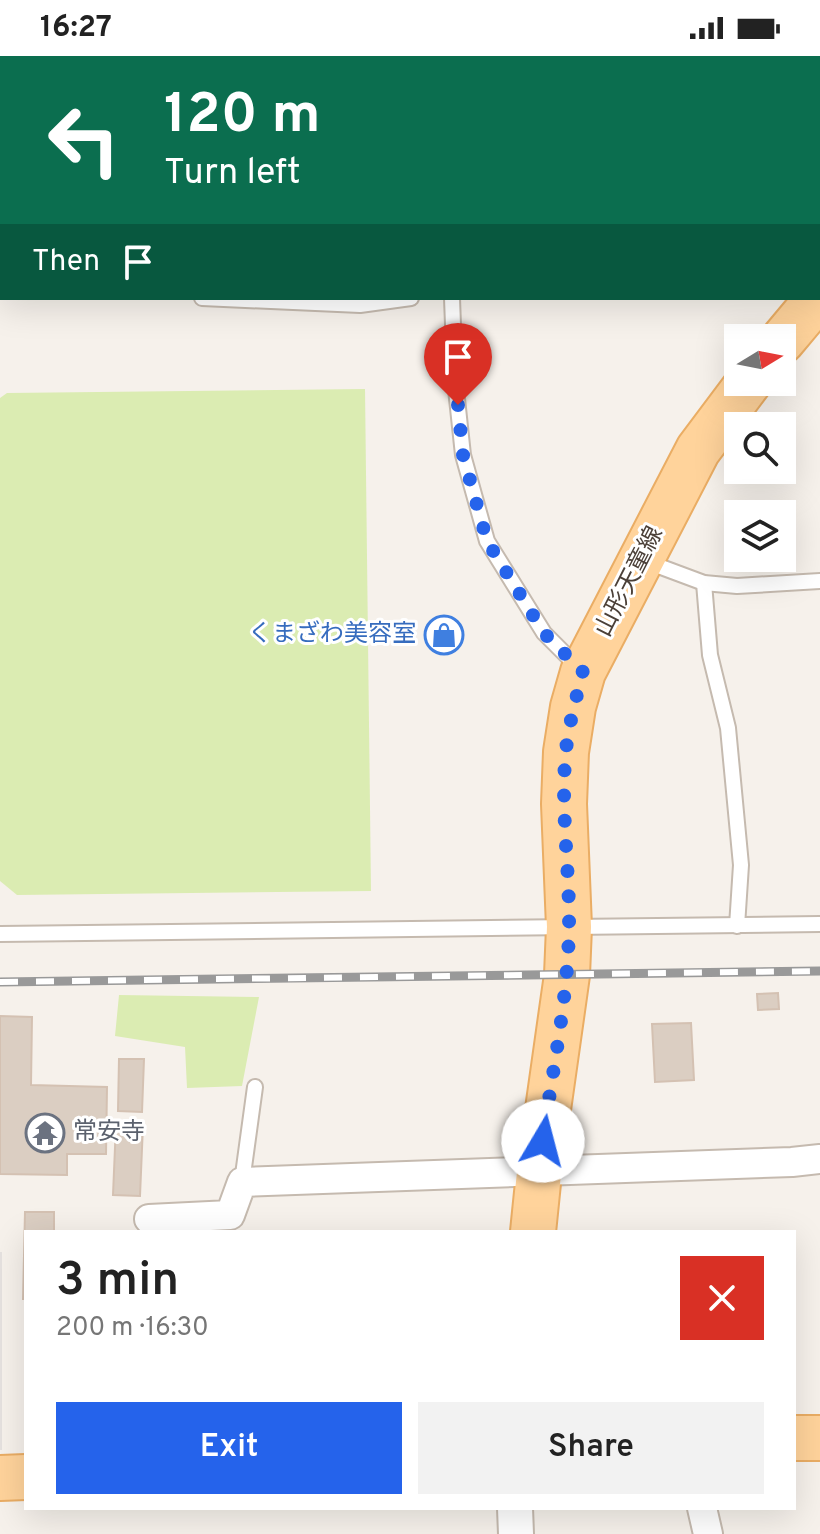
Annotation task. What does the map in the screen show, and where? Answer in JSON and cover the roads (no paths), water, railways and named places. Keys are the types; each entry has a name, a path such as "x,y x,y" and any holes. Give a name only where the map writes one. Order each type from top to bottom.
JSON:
{"main road":[{"path":"796,324 816,300"},
{"name":"山形天童線","path":"533,1230 567,975 569,927 564,804 566,752 573,707 583,672 698,450 738,396"},
{"path":"796,1438 820,1438"},
{"path":"0,1478 24,1477"}],"street":[{"path":"149,1219 230,1215 242,1182 539,1173 820,1159"},
{"path":"515,1510 516,1534"},
{"path":"702,1510 708,1534"}],"lane":[{"path":"300,300 360,305 396,300"},
{"path":"452,300 455,380 463,455 487,541 544,633 583,672"},
{"path":"641,560 704,583 737,586 820,581"},
{"path":"704,583 710,655 728,728 741,865 737,926"},
{"path":"0,934 820,924"},
{"path":"242,1182 255,1087"}],"railway":[{"path":"0,982 820,971"}],"place":[{"name":"くまざわ美容室","path":"444,635"},
{"name":"常安寺","path":"45,1133"}]}
